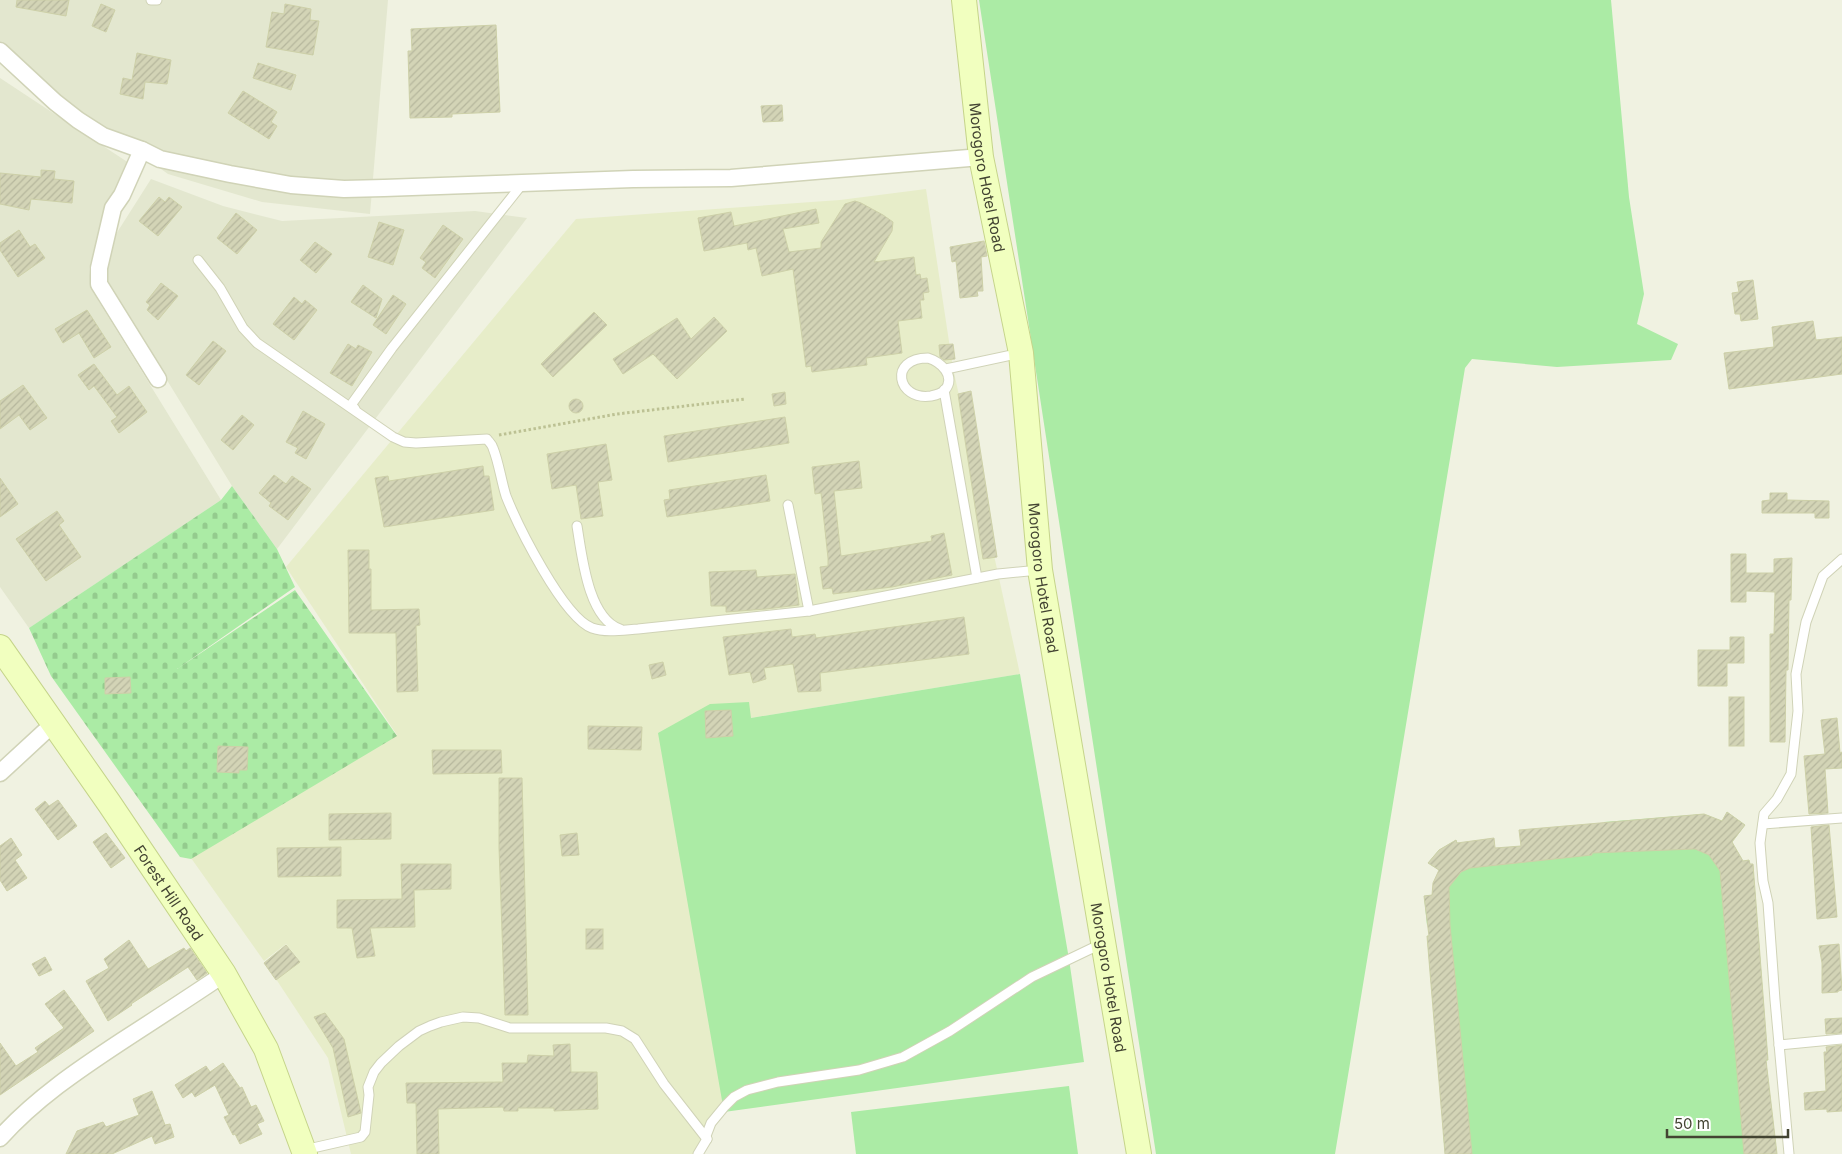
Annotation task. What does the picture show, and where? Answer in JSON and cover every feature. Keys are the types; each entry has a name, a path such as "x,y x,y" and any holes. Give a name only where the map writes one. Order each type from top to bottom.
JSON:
{"street":[{"name":"Morogoro Hotel Road","path":"964,0 981,157 1021,353 1040,570 1139,1154"},
{"path":"0,51 55,102 103,136 142,150 160,159 291,185 354,188 523,182 732,178 981,157"},
{"path":"142,150 122,195 113,208 99,268 99,284 158,379"},
{"name":"Forest Hill Road","path":"0,647 109,803 224,974 266,1049 304,1152"},
{"path":"0,772 53,724"},
{"path":"0,1138 28,1109 84,1066 224,974"}],"lane":[{"path":"151,0 157,0"},
{"path":"358,412 351,405 392,348 523,182"},
{"path":"198,260 220,288 243,328 256,343 393,437 407,442 427,443 487,439 493,449 503,487 530,546 563,600 582,622 594,629 604,631 638,629 809,611 977,578 1040,570"},
{"path":"946,369 1021,353"},
{"path":"928,358 938,361 946,369 948,383 944,390 934,396 917,396 905,387 902,374 908,362 928,358"},
{"path":"944,390 977,578"},
{"path":"788,505 809,611"},
{"path":"577,526 586,576 592,594 603,616 618,630 638,629"},
{"path":"1790,1154 1768,903 1763,881 1760,843 1764,814 1777,799 1792,774 1798,711 1796,674 1806,622 1823,576 1842,559"},
{"path":"1763,824 1842,818"},
{"path":"698,1154 707,1139 706,1136 711,1124 726,1106 741,1093 767,1084 859,1070 903,1057 950,1031 1032,977 1104,943"},
{"path":"304,1152 361,1137 364,1134 365,1127 369,1095 368,1087 371,1077 381,1063 419,1031 441,1022 463,1017 480,1018 510,1028 597,1028 616,1030 630,1035 638,1043 664,1084 707,1139"},
{"path":"1779,1045 1842,1039"}],"path":[{"path":"487,439 510,433 617,414 745,399"}],"shaded area":[{"path":"0,0 388,0 370,214 262,202 168,174 0,54"},
{"path":"0,78 138,169 111,209 98,236 89,269 92,287 99,302 221,500 29,628 0,587"},
{"path":"151,179 223,206 282,221 475,211 527,218 277,549 232,486 106,281 111,242"},
{"path":"926,189 953,368 1020,674 751,718 725,1111 697,1154 351,1154 328,1058 276,979 300,961 286,944 264,961 191,858 397,735 286,567 576,219 840,200"}],"green space":[{"path":"979,0 1611,0 1629,197 1644,294 1637,324 1678,344 1671,360 1557,367 1472,359 1465,368 1335,1154 1156,1154"},
{"path":"232,486 277,549 295,587 177,669 295,590 397,736 191,859 180,857 51,676 29,628 221,500"},
{"path":"1020,674 1069,959 1084,1062 724,1112 658,733 710,704 749,702 751,718"},
{"path":"1727,812 1745,825 1732,842 1743,861 1749,860 1750,864 1753,864 1768,1060 1766,1061 1777,1154 1445,1154 1443,1133 1454,1132 1443,1123 1427,936 1435,935 1434,924 1427,925 1424,896 1432,895 1439,870 1428,863 1439,850 1456,840 1462,852 1604,838 1604,822 1704,814 1722,821"},
{"path":"1069,1086 1078,1154 856,1154 851,1112"}],"building":[{"path":"17,0 69,0 66,16 16,7"},
{"path":"101,4 115,10 106,32 92,26"},
{"path":"285,4 311,9 310,20 319,21 313,55 266,47 272,12 284,14"},
{"path":"496,25 500,112 452,114 452,117 410,118 408,51 412,51 411,29"},
{"path":"137,53 171,60 167,84 145,82 143,99 120,94 123,78 132,80"},
{"path":"258,63 296,75 291,90 253,78"},
{"path":"243,91 277,112 271,122 277,126 269,139 228,113"},
{"path":"782,105 783,121 763,122 761,106"},
{"path":"41,170 55,171 54,179 74,181 72,203 31,199 29,210 0,204 0,173 41,177"},
{"path":"159,197 165,202 169,197 182,207 158,236 139,221"},
{"path":"855,201 893,222 892,231 874,262 914,257 916,275 920,274 921,279 927,278 929,292 923,293 924,300 920,300 922,318 898,321 902,353 866,358 867,365 812,372 811,366 806,367 793,269 762,276 756,248 748,250 747,243 704,251 698,218 731,212 734,226 816,209 819,223 783,229 789,252 821,248 821,242 845,204"},
{"path":"236,213 257,230 237,254 217,238"},
{"path":"379,222 404,230 393,265 368,257"},
{"path":"443,225 463,239 435,278 422,268 426,262 420,258"},
{"path":"19,230 30,247 35,244 45,258 18,277 0,250 0,243"},
{"path":"984,241 987,256 981,257 983,291 977,291 978,296 960,298 956,261 952,262 950,247"},
{"path":"315,242 332,254 316,273 300,260"},
{"path":"1753,280 1758,319 1741,321 1740,314 1735,314 1732,293 1739,292 1737,282"},
{"path":"161,283 178,296 158,320 147,310 150,305 146,302"},
{"path":"363,285 382,299 376,318 351,302"},
{"path":"393,295 406,304 386,334 373,325"},
{"path":"294,297 302,304 305,300 317,310 294,340 273,324"},
{"path":"87,310 111,347 94,358 79,333 63,343 55,329"},
{"path":"594,312 607,325 553,377 541,364"},
{"path":"714,317 727,331 677,379 653,354 623,374 613,359 677,318 691,339"},
{"path":"1813,321 1816,340 1842,337 1842,374 1729,389 1724,353 1774,347 1772,327"},
{"path":"213,341 226,351 199,385 186,375"},
{"path":"348,344 356,349 358,345 372,352 352,386 330,373"},
{"path":"953,344 955,359 944,360 940,357 939,345"},
{"path":"94,364 117,395 129,386 147,412 119,433 111,421 117,417 94,386 89,390 78,375"},
{"path":"23,385 47,418 30,430 19,415 0,429 0,401"},
{"path":"971,391 997,557 983,559 958,394"},
{"path":"785,392 786,404 774,406 772,394"},
{"path":"576,399 581,401 583,406 581,411 576,413 571,411 569,406 571,401"},
{"path":"303,411 325,424 306,459 295,453 298,448 286,442"},
{"path":"242,415 254,425 233,450 221,440"},
{"path":"785,417 789,443 668,462 664,436"},
{"path":"606,444 612,480 598,482 603,516 581,519 576,485 552,489 547,454"},
{"path":"859,461 862,488 834,491 841,556 932,541 931,536 944,533 952,575 892,587 833,594 832,588 823,589 820,567 828,566 828,558 821,493 815,494 812,467"},
{"path":"483,466 484,476 489,476 494,510 384,527 375,478 388,476 389,481"},
{"path":"274,475 286,484 292,476 311,489 288,520 269,506 271,503 259,493"},
{"path":"766,475 770,501 667,517 664,500 670,499 669,490"},
{"path":"0,478 18,504 0,517"},
{"path":"1770,493 1787,493 1787,500 1829,501 1829,518 1815,518 1815,513 1762,513 1762,501 1770,500"},
{"path":"57,511 64,521 59,525 81,557 46,581 16,539"},
{"path":"348,550 369,550 371,610 419,609 420,625 416,626 418,691 397,692 396,633 349,633"},
{"path":"1731,554 1746,554 1746,573 1774,573 1774,559 1792,558 1788,670 1786,670 1785,742 1770,742 1770,634 1774,634 1775,592 1746,591 1746,602 1731,602"},
{"path":"756,570 757,577 795,574 799,605 726,612 726,606 711,606 709,572"},
{"path":"964,617 969,654 820,673 821,691 798,692 793,664 764,668 766,679 753,683 750,672 729,675 723,637 791,629 792,637 815,634 816,638"},
{"path":"1730,637 1744,637 1744,663 1727,663 1727,686 1698,686 1698,650 1730,650"},
{"path":"663,662 666,675 652,679 649,665"},
{"path":"130,677 131,693 105,694 105,678"},
{"path":"1729,697 1744,697 1744,746 1729,746"},
{"path":"731,710 733,736 706,738 705,711"},
{"path":"1837,718 1840,753 1842,752 1842,768 1825,769 1828,813 1809,814 1804,756 1825,754 1821,720"},
{"path":"588,726 642,727 641,750 588,749"},
{"path":"218,746 248,747 247,770 239,770 239,773 217,772"},
{"path":"432,750 501,750 502,773 433,774"},
{"path":"499,778 522,778 528,1015 505,1015 499,847"},
{"path":"58,800 77,826 58,840 35,809 45,801 49,806"},
{"path":"1727,812 1745,825 1732,842 1743,861 1749,860 1750,864 1753,864 1768,1060 1766,1060 1777,1154 1744,1154 1720,871 1709,855 1695,849 1592,853 1592,855 1470,868 1461,872 1449,887 1450,925 1472,1154 1445,1154 1427,936 1429,936 1424,896 1432,895 1433,883 1439,870 1428,863 1439,850 1456,840 1457,843 1494,838 1495,848 1521,846 1519,830 1704,814 1722,821"},
{"path":"391,813 391,839 329,840 329,814"},
{"path":"1829,825 1837,917 1817,919 1811,827"},
{"path":"106,833 125,858 111,868 93,842"},
{"path":"577,833 579,855 562,856 560,835"},
{"path":"11,838 22,855 15,860 27,878 7,891 0,880 0,846"},
{"path":"341,847 341,876 278,877 277,848"},
{"path":"401,864 451,864 451,889 414,890 415,927 370,928 375,956 357,958 352,928 337,928 337,900 402,899"},
{"path":"586,929 603,929 603,949 586,949"},
{"path":"129,940 148,969 184,948 186,951 190,948 207,973 197,980 188,967 108,1021 86,981 109,968 104,959"},
{"path":"1839,944 1842,990 1822,993 1822,963 1819,946"},
{"path":"286,945 300,962 276,980 264,963"},
{"path":"45,957 52,970 39,976 32,964"},
{"path":"64,990 94,1031 0,1095 0,1043 16,1066 38,1052 35,1048 64,1028 45,1004"},
{"path":"325,1013 344,1039 361,1113 348,1117 333,1048 314,1017"},
{"path":"1842,1018 1842,1033 1826,1034 1825,1019"},
{"path":"570,1044 571,1072 597,1072 598,1109 554,1111 554,1108 518,1108 518,1111 504,1111 503,1107 438,1109 439,1154 417,1154 416,1103 407,1103 406,1083 503,1082 502,1063 527,1063 528,1055 554,1056 553,1045"},
{"path":"1842,1045 1842,1111 1827,1112 1827,1109 1805,1110 1804,1093 1826,1091 1824,1052 1827,1052 1826,1047"},
{"path":"223,1063 240,1088 242,1087 251,1107 256,1105 264,1121 257,1124 262,1134 240,1144 224,1117 229,1115 215,1085 195,1097 192,1092 183,1098 175,1085 206,1066 210,1072"},
{"path":"152,1091 165,1125 170,1124 174,1137 155,1144 152,1136 112,1154 66,1154 77,1131 103,1122 106,1127 139,1115 133,1099"}]}
